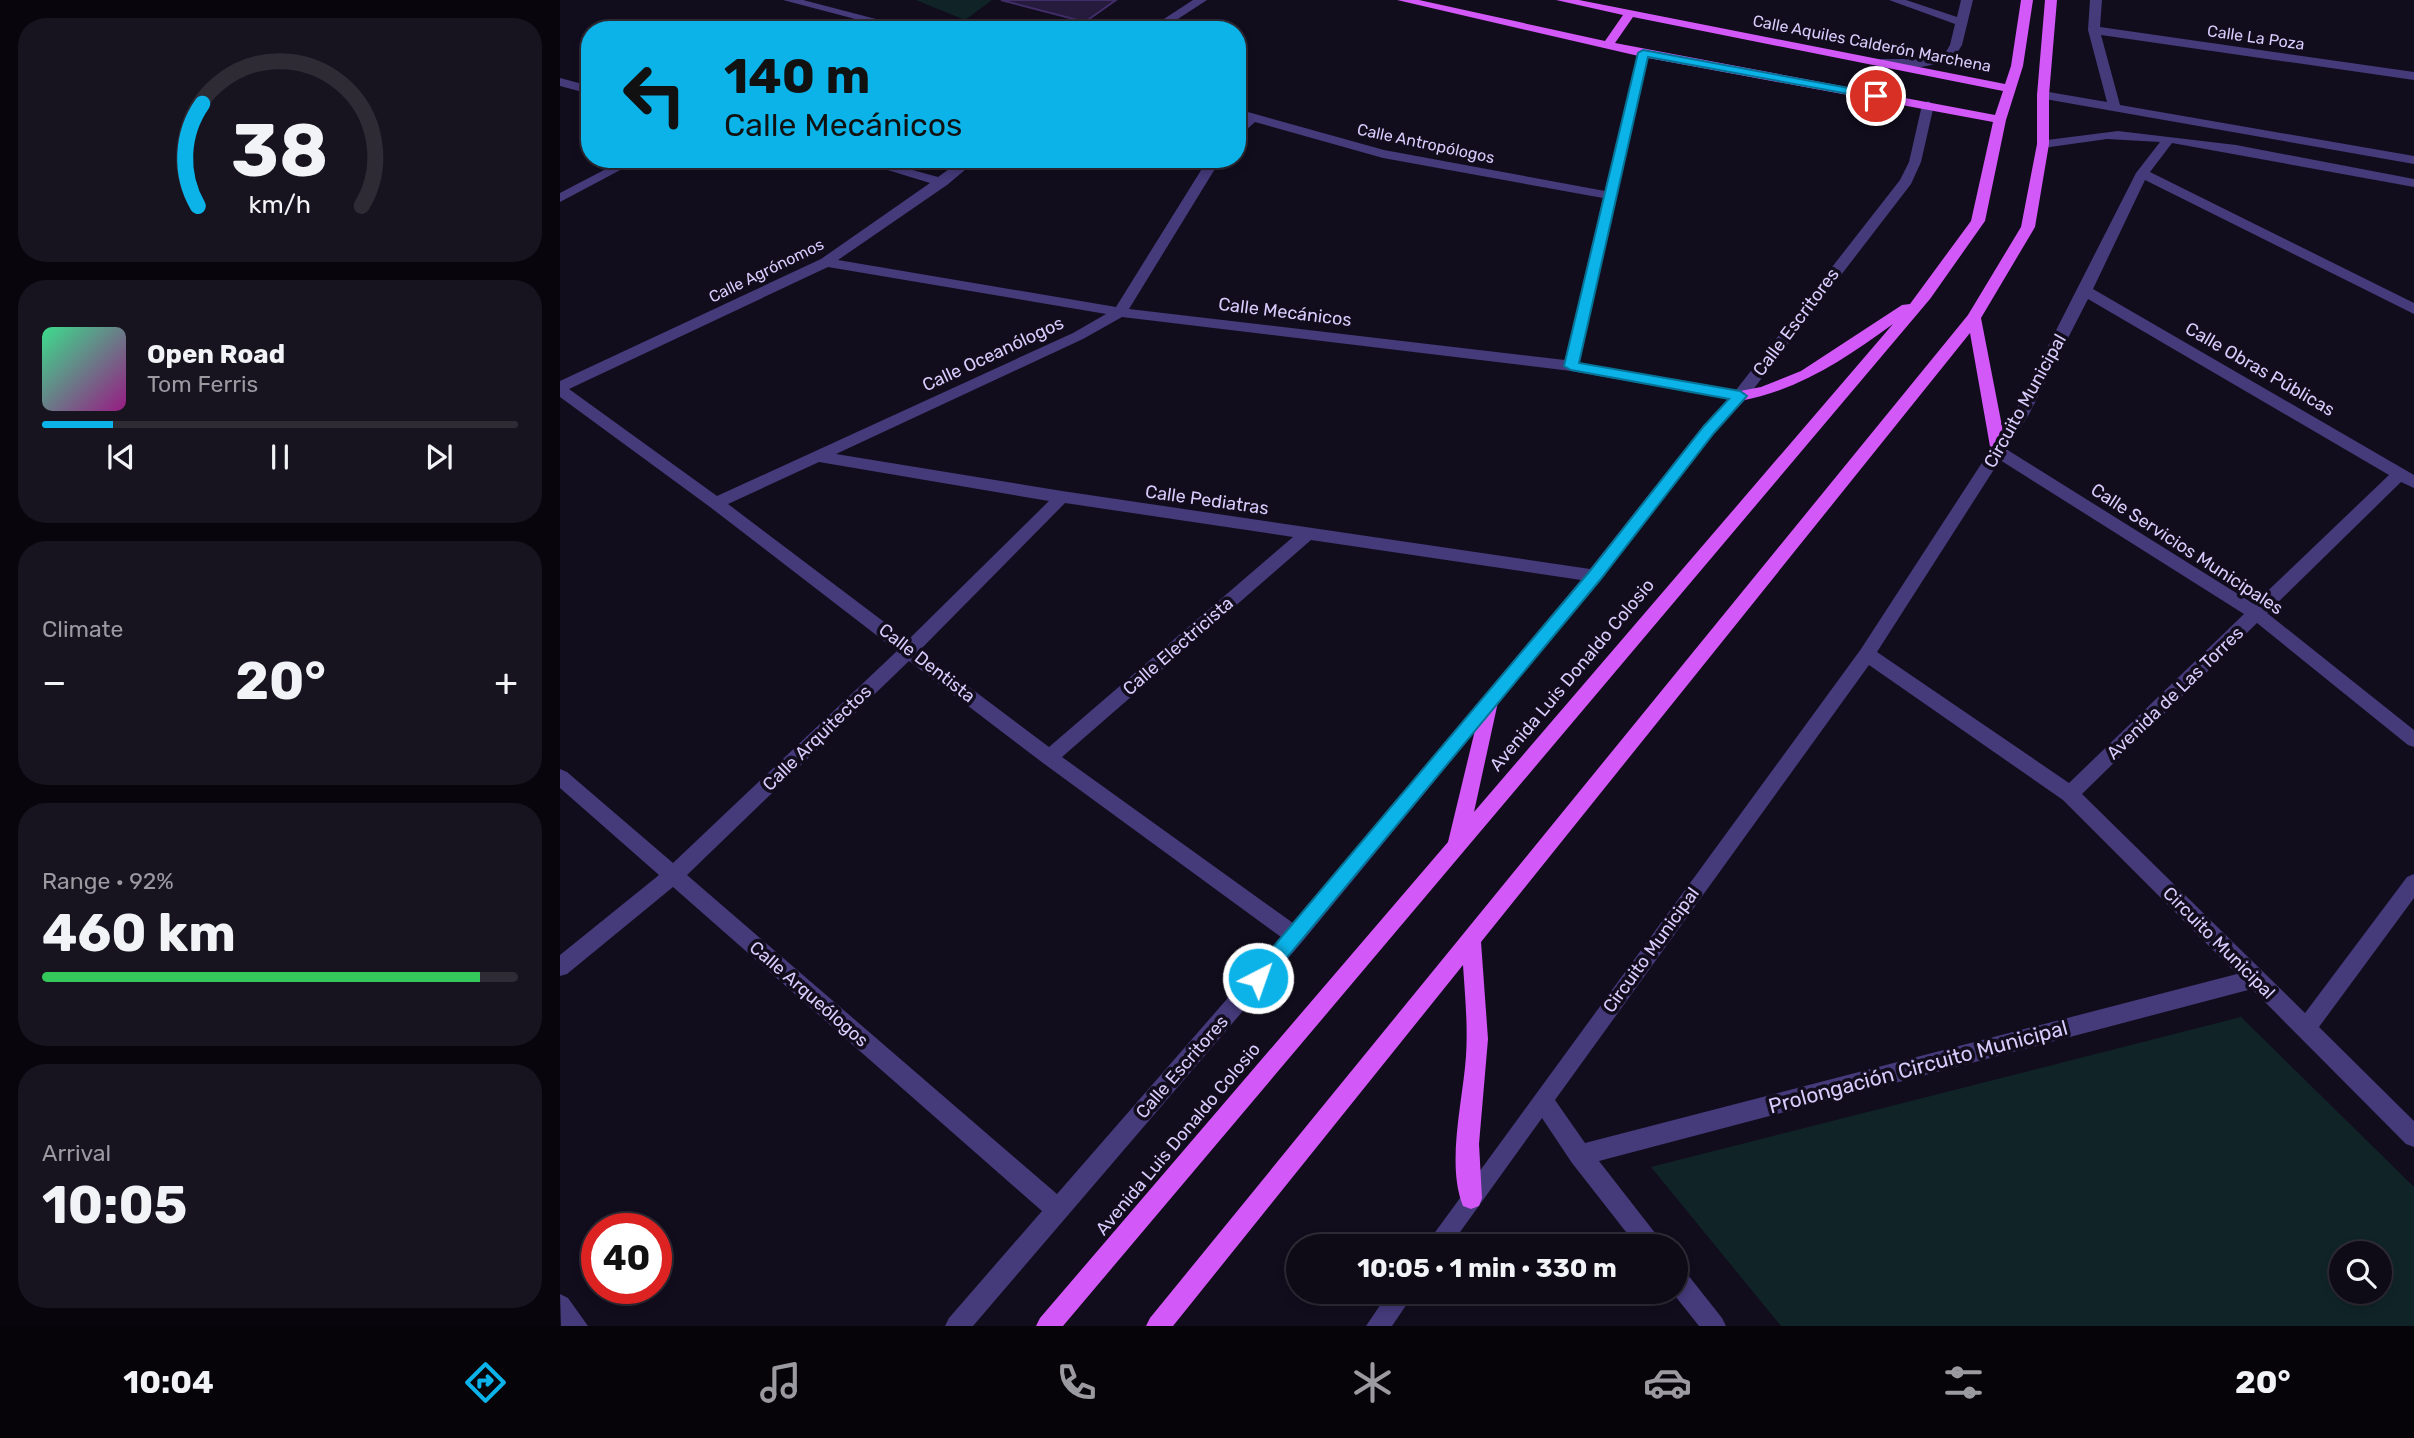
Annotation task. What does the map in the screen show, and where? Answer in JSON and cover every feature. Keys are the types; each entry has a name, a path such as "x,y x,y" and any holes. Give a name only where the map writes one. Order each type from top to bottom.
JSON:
{"main road":[{"path":"1402,0 1608,46 2000,120"},
{"name":"Calle Aquiles Calderón Marchena","path":"1562,0 2011,89"},
{"name":"Avenida Luis Donaldo Colosio","path":"1048,1326 1925,296 1978,221 2000,120 2017,66 2027,0"},
{"path":"1158,1326 1974,318 2028,227 2043,144 2043,95 2050,0"},
{"path":"1608,46 1630,13"},
{"path":"1740,396 1781,387 1832,358 1925,296"},
{"path":"1974,318 1999,452"},
{"path":"1457,845 1489,702"},
{"path":"1471,940 1477,1051 1472,1119 1466,1148 1471,1198"}],"street":[{"path":"789,0 875,21"},
{"path":"1167,21 1201,0"},
{"path":"1895,0 1962,22"},
{"path":"1882,62 1921,63 1948,58 1955,50 1968,0"},
{"path":"2096,0 2094,30 2114,107"},
{"name":"Calle La Poza","path":"2094,30 2414,76"},
{"path":"1571,366 1643,53"},
{"path":"560,82 581,88"},
{"path":"2043,95 2414,160"},
{"name":"Calle Escritores","path":"957,1326 1294,936 1594,576 1709,429 1740,396 1912,173 1928,105"},
{"name":"Calle Antropólogos","path":"1246,115 1382,154 1611,196"},
{"path":"1246,124 1252,117"},
{"path":"2043,144 2091,136 2127,135 2414,183"},
{"name":"Circuito Municipal","path":"1445,1234 1867,654 1999,452 2085,291 2142,173 2168,140"},
{"path":"560,198 618,168"},
{"path":"891,168 942,182"},
{"name":"Calle Agrónomos","path":"560,388 826,262 960,168"},
{"name":"Calle Oceanólogos","path":"716,503 1078,337 1120,312 1209,168"},
{"path":"2142,173 2414,309"},
{"name":"Calle Mecánicos","path":"826,262 1120,312 1571,366 1740,396"},
{"name":"Calle Obras Públicas","path":"2085,291 2407,478"},
{"name":"Calle Dentista","path":"560,388 910,649 1049,758 1294,936"},
{"name":"Calle Servicios Municipales","path":"1999,452 2257,614 2414,740"},
{"name":"Calle Pediatras","path":"816,456 1062,497 1594,576"},
{"name":"Avenida de Las Torres","path":"2070,794 2257,614 2407,478"},
{"name":"Calle Arquitectos","path":"560,967 673,876 910,649 1062,497"},
{"name":"Calle Electricista","path":"1049,758 1307,534"},
{"name":"Circuito Municipal","path":"1867,654 2070,794 2414,1136"},
{"name":"Calle Arqueólogos","path":"560,776 1058,1210"},
{"path":"2305,1029 2414,884"},
{"name":"Prolongación Circuito Municipal","path":"1580,1155 2255,979"},
{"path":"1542,1100 1580,1155 1642,1234"},
{"path":"1688,1293 1714,1326"},
{"path":"1378,1326 1394,1304"},
{"path":"560,1306 576,1326"}],"green space":[{"path":"916,0 992,0 965,20"},
{"path":"2241,1017 2414,1187 2414,1326 1781,1326 1651,1167"}],"building":[{"path":"1001,0 1116,0 1086,21"}],"route":[{"path":"1258,978 1594,576 1709,429 1740,396 1571,366 1643,53 1876,96"}]}
